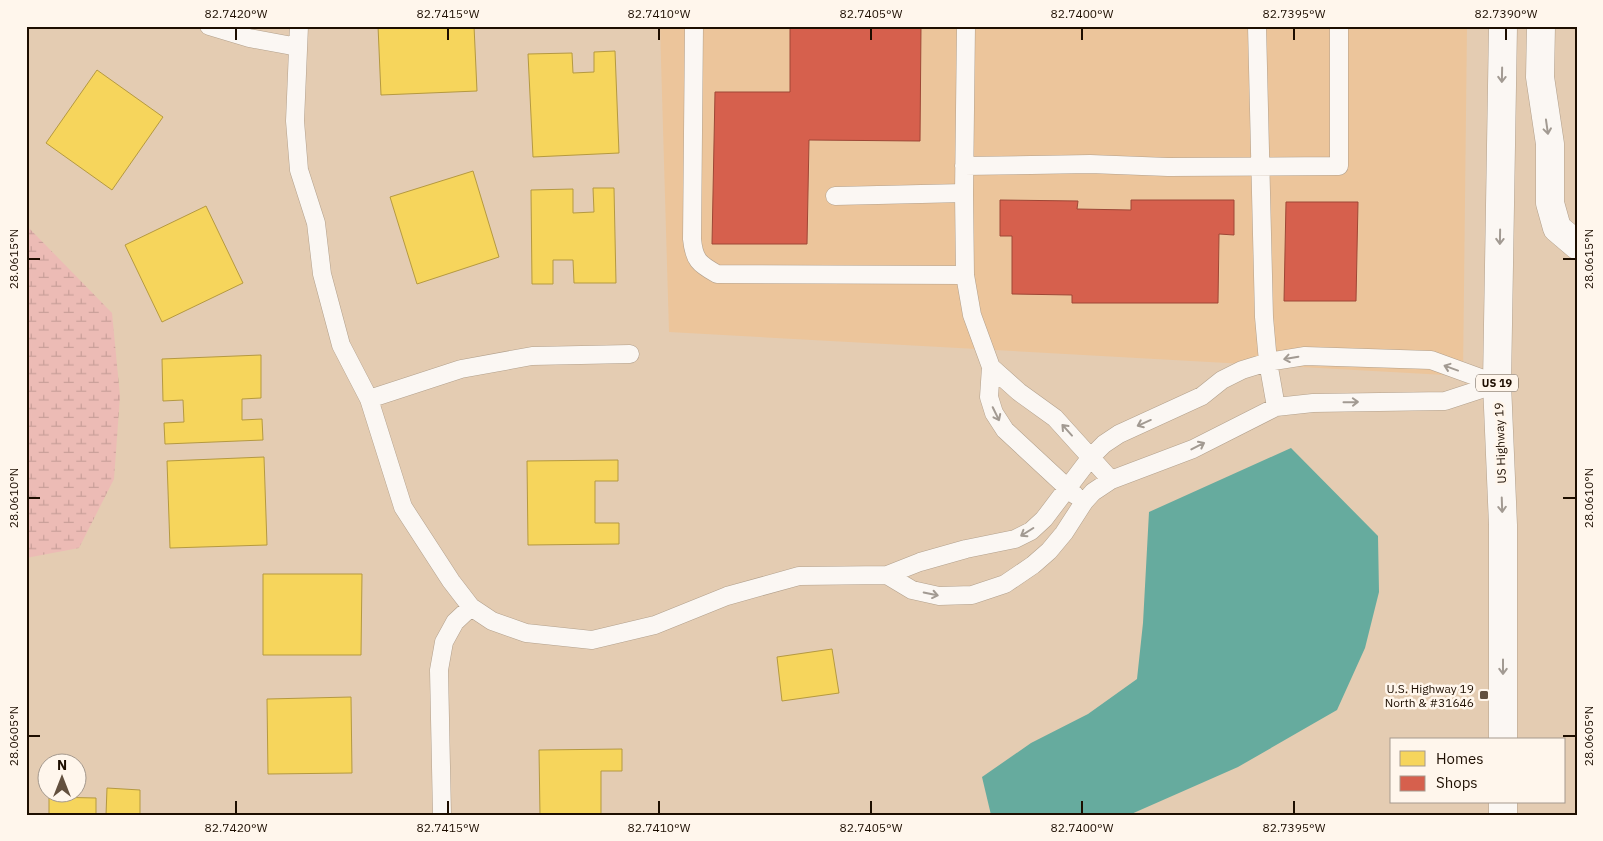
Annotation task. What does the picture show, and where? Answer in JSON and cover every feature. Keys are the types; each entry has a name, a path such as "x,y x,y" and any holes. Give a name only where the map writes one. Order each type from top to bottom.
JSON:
{"highway":[{"name":"US Highway 19","path":"1503,26 1497,384 1503,525 1503,738"},
{"path":"1541,26 1540,78 1550,144 1550,203 1557,228 1577,245"}],"lane":[{"path":"209,26 249,38 298,47"},
{"path":"299,26 295,121 299,170 316,224 322,274 341,345 369,399 403,507 470,607 492,621 526,633 592,640 656,625 727,596 798,576 887,575 920,562 957,551 1015,539 1031,531 1044,519 1090,457 1104,444 1119,434 1202,396 1222,380 1242,370 1268,362 1305,356 1431,360 1497,384"},
{"path":"694,26 692,239 693,251 700,265 717,274 965,275"},
{"path":"966,26 965,275 972,315 991,367 989,397 994,413 1005,430 1084,502"},
{"path":"1257,26 1264,318 1268,362 1276,407"},
{"path":"964,166 1090,164 1168,167 1339,166 1339,26"},
{"path":"835,196 964,193"},
{"path":"369,399 461,370 532,356 630,354"},
{"path":"991,367 1019,392 1055,418 1111,480"},
{"path":"887,575 912,590 939,596 972,595 1006,584 1049,551 1064,533 1084,502 1111,480 1192,449 1276,407 1313,403 1445,401 1497,384"},
{"path":"442,815 439,670 444,642 455,622 470,607"}],"shaded area":[{"path":"660,26 1467,26 1463,376 669,332"}],"green space":[{"path":"26,225 112,313 120,396 114,479 79,548 26,558"}],"water":[{"path":"1291,448 1378,536 1379,592 1365,648 1337,710 1238,767 1129,815 991,815 982,777 1031,743 1088,714 1137,679 1143,623 1149,512"}],"building: Homes":[{"path":"378,26 474,26 477,91 381,95"},
{"path":"615,51 619,153 533,157 528,54 572,53 573,73 594,72 594,52"},
{"path":"97,70 163,117 112,190 46,143"},
{"path":"473,171 499,257 417,284 390,197"},
{"path":"593,188 614,188 616,283 574,283 573,260 553,260 553,284 532,284 531,190 573,189 573,213 594,212"},
{"path":"206,206 243,283 162,322 125,245"},
{"path":"261,355 261,398 242,399 242,420 262,419 263,440 165,444 164,423 184,422 183,400 163,401 162,359"},
{"path":"264,457 267,545 170,548 167,461"},
{"path":"618,460 618,481 595,481 595,523 619,523 619,544 528,545 527,461"},
{"path":"263,574 362,574 361,655 263,655"},
{"path":"832,649 839,693 782,701 777,657"},
{"path":"351,697 352,773 268,774 267,699"},
{"path":"622,749 622,771 601,771 601,815 540,815 539,750"},
{"path":"107,788 140,790 140,815 106,815"},
{"path":"88,798 96,798 96,815 49,815 49,804 88,804"}],"building: Shops":[{"path":"790,26 921,26 920,141 809,140 807,244 712,244 715,92 790,92"},
{"path":"1000,200 1078,201 1077,209 1131,210 1131,200 1234,200 1234,235 1219,234 1218,303 1072,303 1072,295 1012,294 1012,236 1000,236"},
{"path":"1286,202 1358,202 1356,301 1284,301"}],"place":[{"name":"U.S. Highway 19 North & #31646","path":"1484,695"}]}
